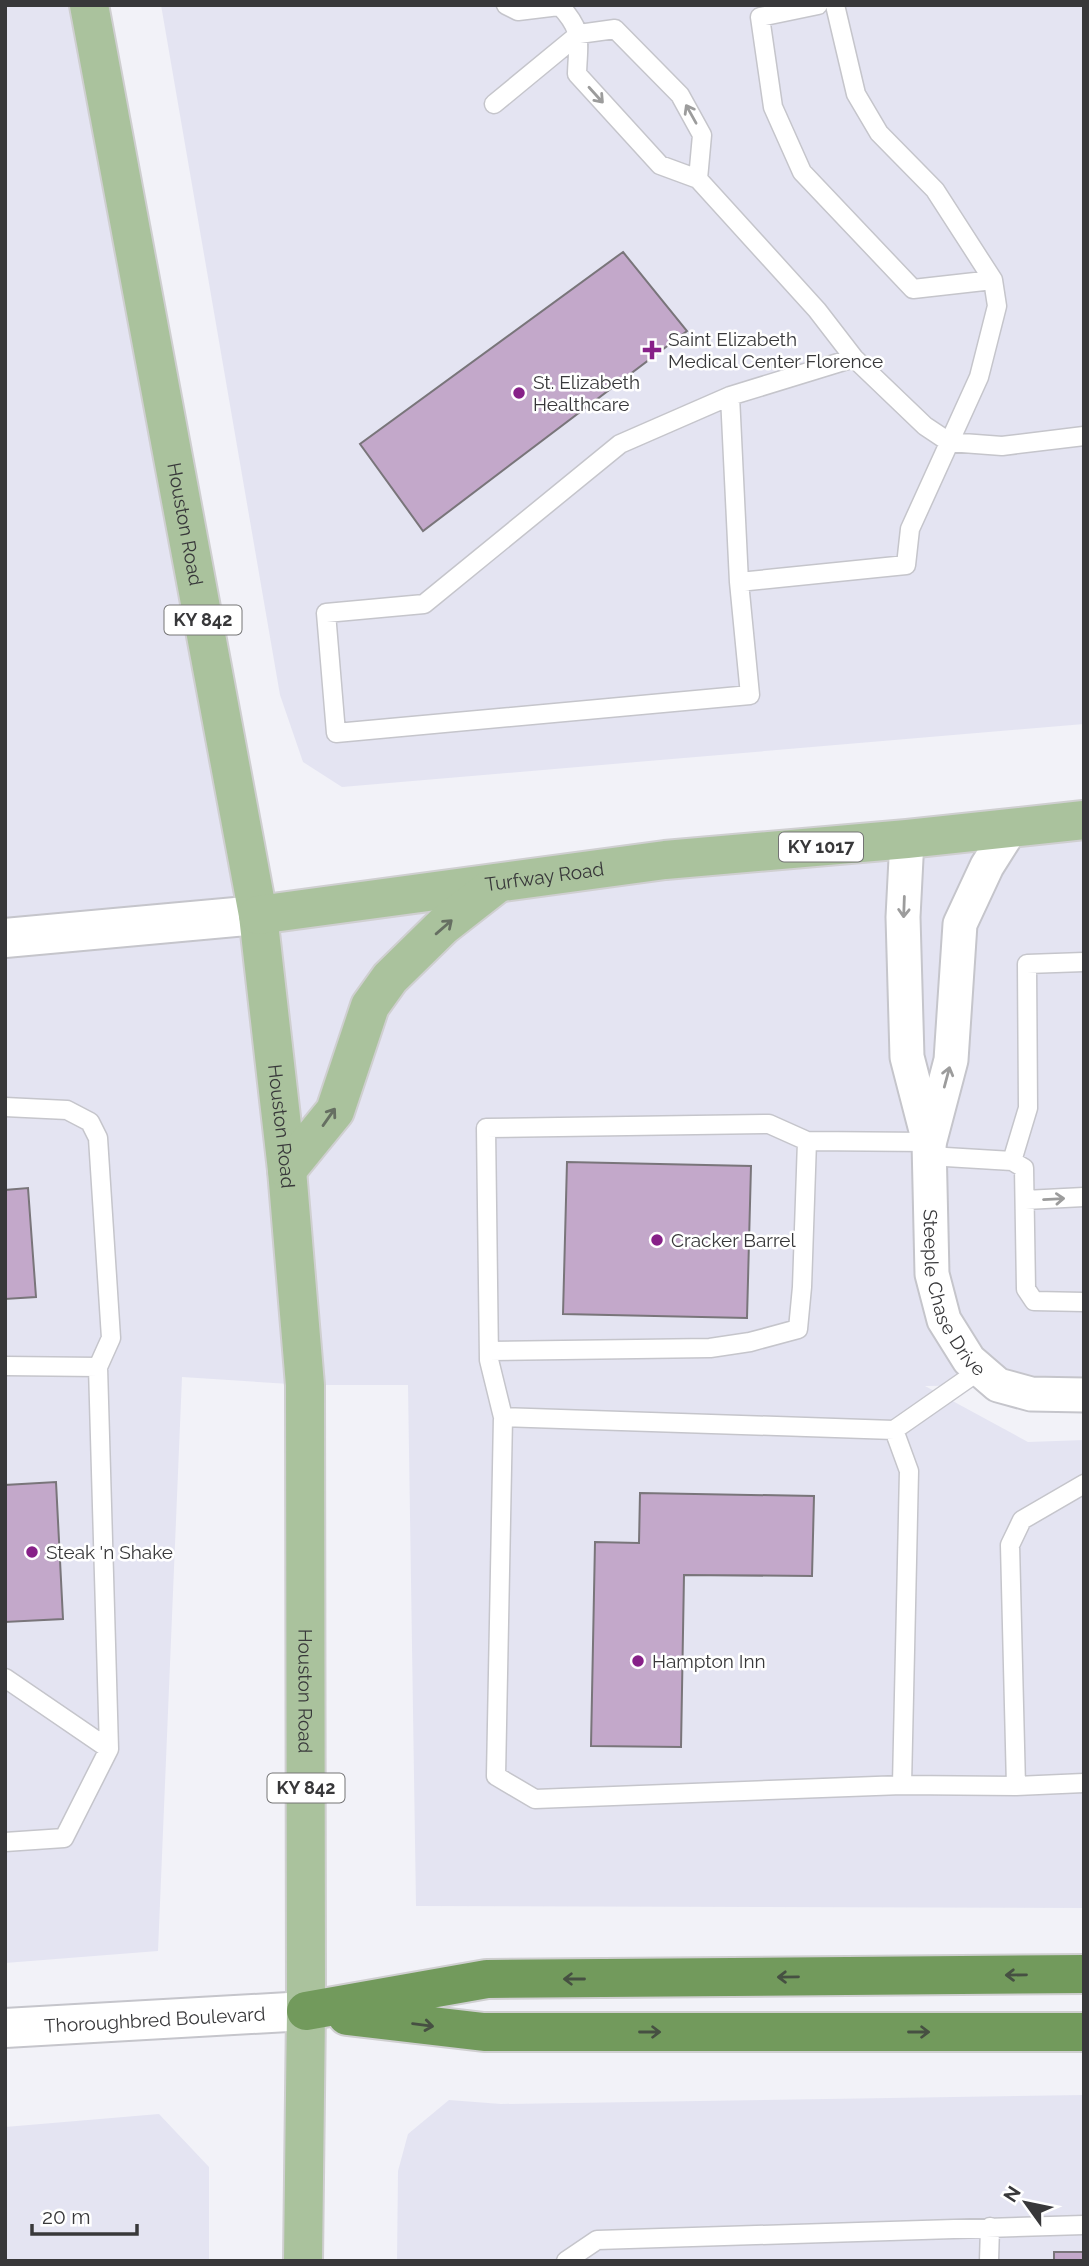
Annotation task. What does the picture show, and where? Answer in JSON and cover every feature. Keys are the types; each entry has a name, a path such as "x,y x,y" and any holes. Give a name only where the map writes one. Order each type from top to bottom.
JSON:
{"highway":[{"path":"306,2011 487,1979 1084,1974"},
{"path":"306,2011 484,2032 1084,2032"}],"main road":[{"name":"Houston Road","path":"89,5 258,915 287,1171 305,1385 306,2011 303,2261"},
{"name":"Turfway Road","path":"5,938 258,915 666,860 1084,820"},
{"path":"287,1171 335,1111 370,1006 390,978 443,926 499,883"},
{"name":"Thoroughbred Boulevard","path":"5,2028 306,2011"}],"street":[{"name":"Steeple Chase Drive","path":"929,1149 951,1060 960,924 987,866 1011,828"},
{"name":"Steeple Chase Drive","path":"907,839 903,917 907,1057 929,1149 932,1274 944,1320 968,1360 998,1385 1031,1394 1084,1395"}],"lane":[{"path":"506,5 518,11 568,8 579,34 577,74 660,165 698,179 817,310 854,358 925,426 949,442 1002,446 1084,436"},
{"path":"818,5 760,17 773,107 802,172 913,289 993,280"},
{"path":"739,582 906,565 910,529 982,368 997,306 993,280 935,190 879,134 856,94 835,5"},
{"path":"495,104 579,34 615,29 680,95 702,135 698,179"},
{"path":"730,396 739,582 750,695 337,733 326,613 424,604 620,444 730,396 854,358"},
{"path":"1012,1161 1028,1108 1027,964 1084,962"},
{"path":"5,1107 67,1110 90,1122 97,1138 111,1338 98,1367 109,1749 64,1838 5,1842"},
{"path":"1084,1301 1034,1301 1026,1289 1024,1168 1012,1161 929,1149 807,1141 769,1124 486,1128 489,1360 503,1417 496,1776 535,1799 902,1785 1016,1786 1084,1783"},
{"path":"489,1350 710,1348 750,1342 798,1329 807,1141"},
{"path":"1025,1200 1084,1197"},
{"path":"5,1366 98,1367"},
{"path":"503,1417 894,1430 980,1370"},
{"path":"894,1430 909,1471 902,1785"},
{"path":"1016,1786 1010,1545 1022,1520 1084,1484"},
{"path":"5,1678 109,1749"},
{"path":"566,2261 597,2240 1084,2225"},
{"path":"989,2227 989,2261"}],"shaded area":[{"path":"5,5 89,5 258,915 1084,820 1084,1395 998,1385 925,1386 1028,1442 1084,1440 1084,1908 416,1906 408,1385 305,1385 182,1377 158,1951 5,1963"},
{"name":"Saint Elizabeth Medical Center Florence","path":"161,5 1084,5 1084,724 342,787 303,762 280,695"},
{"path":"1084,2095 1084,2261 397,2261 398,2171 408,2134 449,2100 501,2104"},
{"path":"159,2114 209,2167 209,2261 5,2261 5,2127"}],"building":[{"path":"623,252 687,331 423,531 360,444"},
{"name":"Cracker Barrel","path":"567,1162 751,1166 747,1318 563,1314"},
{"path":"28,1188 36,1297 5,1299 5,1190"},
{"name":"Steak 'n Shake","path":"56,1482 63,1619 5,1622 5,1485"},
{"name":"Hampton Inn","path":"640,1493 814,1496 812,1576 684,1575 681,1747 591,1746 595,1542 639,1543"},
{"path":"1054,2252 1084,2252 1084,2261 1054,2261"}],"place":[{"name":"Saint Elizabeth Medical Center Florence","path":"652,350"},
{"name":"St. Elizabeth Healthcare","path":"519,393"},
{"name":"Cracker Barrel","path":"657,1240"},
{"name":"Steak 'n Shake","path":"32,1552"},
{"name":"Hampton Inn","path":"638,1661"}]}
